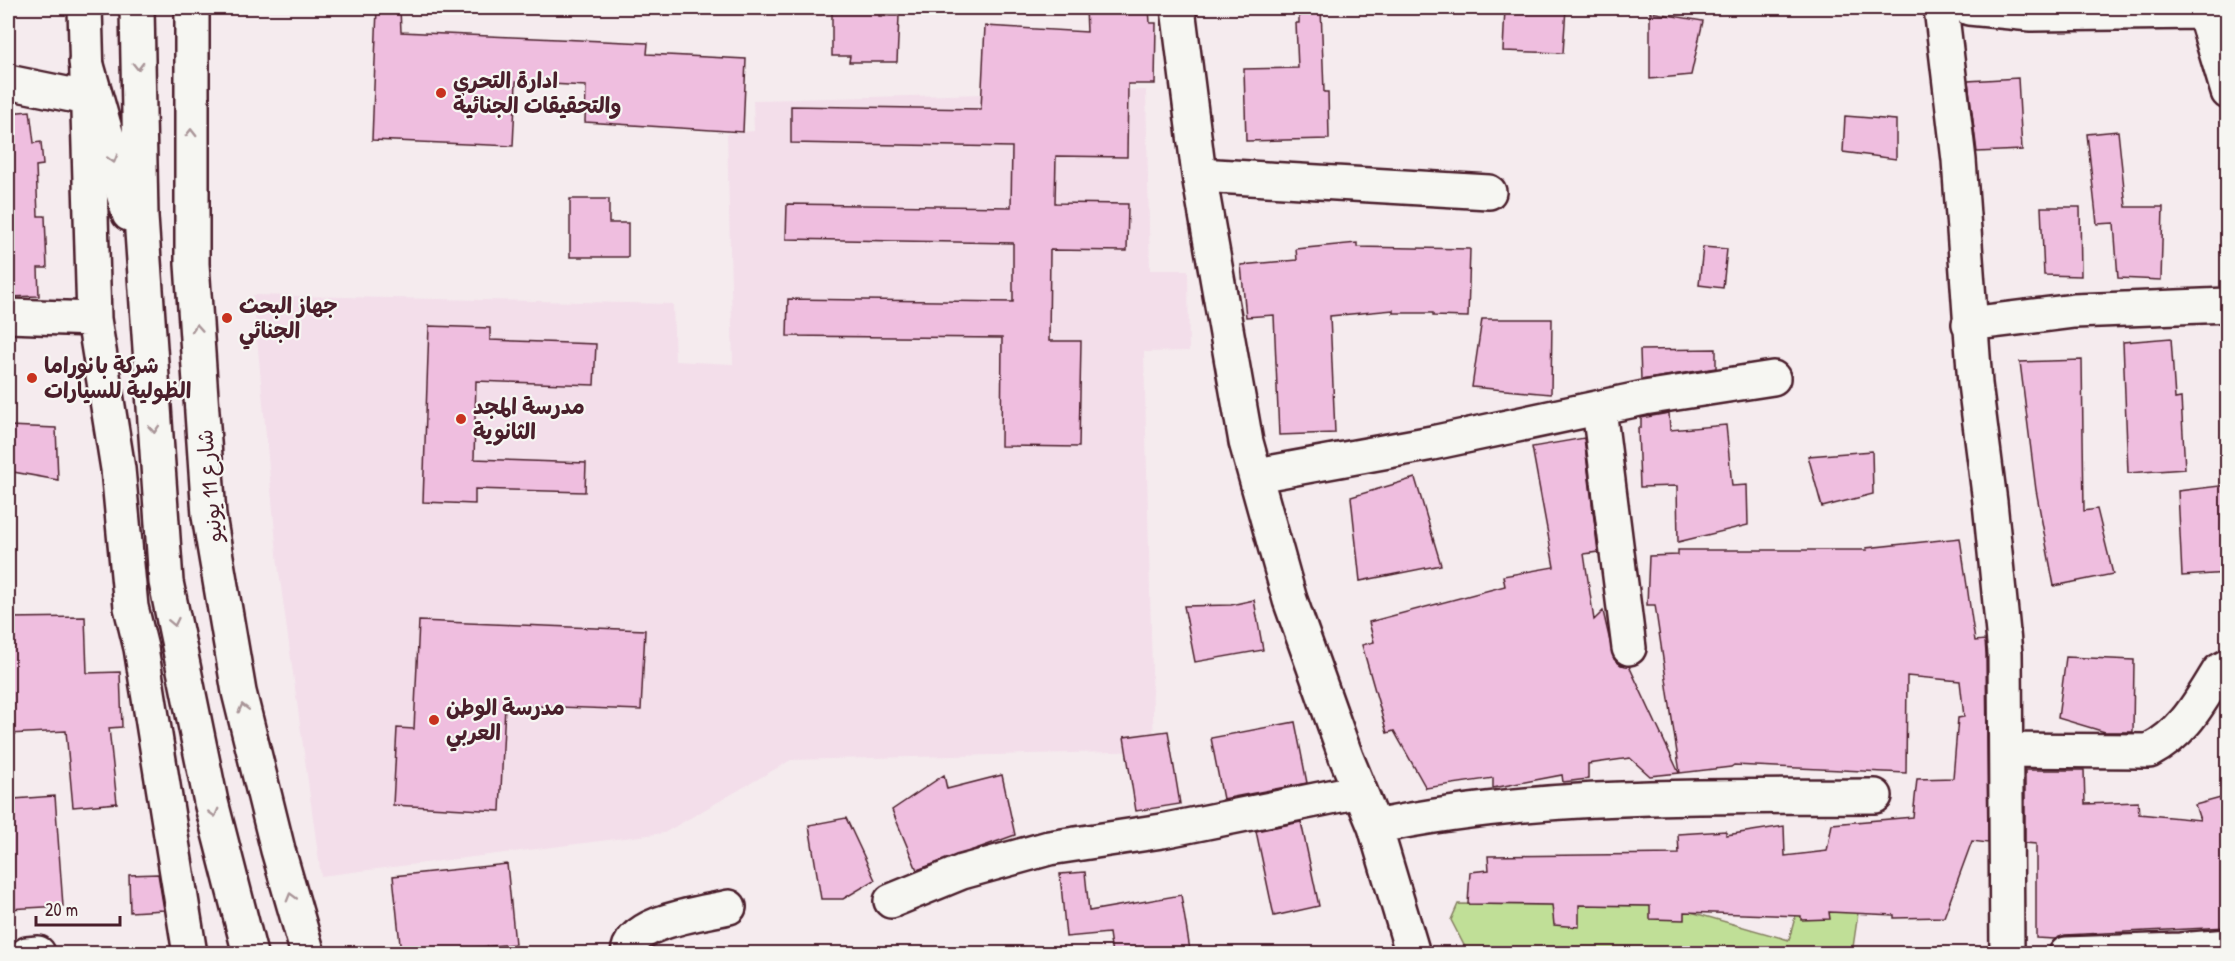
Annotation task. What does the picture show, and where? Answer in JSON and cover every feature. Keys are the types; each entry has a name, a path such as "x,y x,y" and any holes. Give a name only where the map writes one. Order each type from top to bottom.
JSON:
{"main road":[{"path":"85,8 94,319 118,470 131,608 141,648 190,954"},
{"path":"137,8 144,269 166,582 211,802 250,954"},
{"name":"شارع 11 يونيو","path":"192,8 192,264 209,516 239,692 278,850 308,954"},
{"path":"1178,8 1198,175 1246,442 1290,600 1375,827 1413,954"},
{"path":"1941,8 1959,160 1970,324 2005,653 2007,954"},
{"path":"1969,8 2031,14 2211,10 2228,92"},
{"path":"87,62 144,269"},
{"path":"8,82 86,98"},
{"path":"1198,175 1489,192"},
{"path":"1970,324 2074,311 2228,305"},
{"path":"8,316 94,319"},
{"path":"1257,475 1711,386 1773,378"},
{"path":"1599,409 1629,648"},
{"path":"2007,750 2149,751 2169,741 2185,724 2219,671 2228,666"},
{"path":"891,901 962,872 1037,851 1162,831 1360,791"},
{"path":"1375,827 1436,814 1609,798 1875,796"},
{"path":"628,954 628,947 640,932 675,919 729,907"},
{"path":"2067,954 2180,952 2228,946"},
{"path":"27,954 38,953"}],"shaded area":[{"path":"1146,90 1150,270 1188,270 1189,351 1144,352 1154,751 791,760 664,833 321,876 278,565 253,295 673,304 675,361 733,364 727,133 754,131 753,100"}],"green space":[{"path":"1458,904 1670,906 1789,940 1798,906 1858,913 1852,954 1468,953 1451,920"}],"building":[{"path":"377,8 400,8 401,32 648,43 647,54 746,59 743,132 585,122 586,86 516,82 513,146 372,140"},
{"path":"832,8 879,8 879,16 899,16 897,62 849,62 850,56 832,56"},
{"path":"1086,8 1149,8 1150,23 1156,23 1155,84 1128,84 1127,157 1056,156 1055,203 1128,204 1127,251 1050,250 1049,341 1081,341 1079,447 1001,446 1002,338 787,336 788,299 1013,302 1013,243 786,239 787,204 1011,207 1012,147 791,143 791,106 981,109 985,26 1087,32"},
{"path":"1299,8 1321,8 1324,92 1328,92 1329,139 1246,141 1244,69 1298,68 1296,23 1299,23"},
{"path":"1505,8 1566,8 1563,53 1503,51"},
{"path":"1650,12 1703,21 1691,75 1650,79"},
{"path":"2018,78 2022,150 1977,152 1968,81"},
{"path":"30,111 34,143 41,142 43,165 36,166 38,216 45,216 47,268 38,268 39,296 8,297 8,113"},
{"path":"1845,116 1896,120 1896,159 1843,152"},
{"path":"2118,131 2126,207 2163,207 2161,280 2118,278 2114,223 2097,224 2087,134"},
{"path":"570,199 609,199 609,223 628,223 628,257 570,257"},
{"path":"2041,207 2080,207 2081,276 2044,275"},
{"path":"1357,243 1357,247 1470,249 1468,317 1433,316 1433,313 1393,313 1393,310 1330,316 1335,433 1279,435 1274,315 1246,317 1241,265 1297,260 1296,249"},
{"path":"1703,247 1727,249 1723,288 1699,285"},
{"path":"1482,319 1552,319 1551,394 1472,387"},
{"path":"429,326 490,328 490,340 596,344 594,385 476,381 474,459 586,463 585,492 475,489 475,504 423,502"},
{"path":"2171,338 2175,399 2181,398 2185,469 2128,473 2123,342"},
{"path":"1716,349 1716,368 1641,380 1640,350"},
{"path":"2082,360 2084,511 2097,509 2113,574 2054,586 2036,490 2020,362"},
{"path":"1669,413 1670,430 1726,425 1732,486 1747,485 1748,525 1678,542 1677,486 1640,487 1638,428 1641,428 1641,418"},
{"path":"8,426 56,428 58,480 8,471"},
{"path":"1584,438 1598,552 1584,554 1594,620 1603,611 1614,659 1621,665 1629,666 1679,773 1650,776 1630,758 1588,764 1588,779 1563,782 1562,775 1493,788 1493,778 1426,788 1394,731 1387,733 1362,645 1374,642 1369,622 1505,586 1503,576 1554,567 1532,447"},
{"path":"1872,451 1873,494 1822,507 1808,456"},
{"path":"1415,478 1441,565 1360,581 1351,497"},
{"path":"2228,485 2228,573 2182,576 2178,491"},
{"path":"1960,538 1975,641 1985,640 1988,843 1972,841 1944,917 1894,918 1894,915 1829,912 1830,919 1801,920 1801,916 1684,912 1684,920 1650,919 1650,906 1579,905 1579,927 1554,925 1552,905 1468,904 1470,872 1489,870 1488,856 1679,854 1678,834 1726,831 1726,835 1784,826 1785,856 1827,851 1832,824 1913,817 1917,779 1953,778 1958,718 1964,717 1960,681 1907,676 1906,773 1734,765 1680,773 1655,605 1647,605 1649,556 1678,555 1678,550 1867,550 1866,548"},
{"path":"1254,600 1263,650 1195,662 1184,606 1231,605"},
{"path":"85,617 87,673 120,672 122,727 109,728 117,803 73,807 66,731 8,734 8,618"},
{"path":"419,621 645,630 641,710 505,705 500,811 393,805 397,728 414,729"},
{"path":"2066,657 2134,660 2133,732 2105,732 2058,718"},
{"path":"1295,722 1307,783 1223,799 1211,738"},
{"path":"1168,731 1180,804 1136,811 1124,737"},
{"path":"2025,770 2084,770 2085,804 2138,802 2139,814 2200,820 2195,805 2228,796 2228,927 2065,935 2055,939 2036,938 2036,844 2025,843"},
{"path":"944,775 947,789 1002,775 1015,835 917,870 892,810"},
{"path":"55,796 63,906 8,909 8,804 14,804 14,799"},
{"path":"846,818 875,880 843,899 821,899 809,825"},
{"path":"1301,822 1319,906 1274,916 1256,831"},
{"path":"507,864 515,944 401,954 393,876"},
{"path":"1085,872 1089,911 1181,895 1190,950 1168,954 1112,954 1109,933 1066,937 1060,874"},
{"path":"158,874 164,910 130,912 129,875"}],"place":[{"name":"ادارة التحري والتحقيقات الجنائية","path":"441,93"},
{"name":"جهاز البحث الجنائي","path":"227,318"},
{"name":"شركة بانوراما الظولية للسيارات","path":"32,378"},
{"name":"مدرسة المجد الثانوية","path":"461,419"},
{"name":"مدرسة الوطن العربي","path":"434,720"}]}
